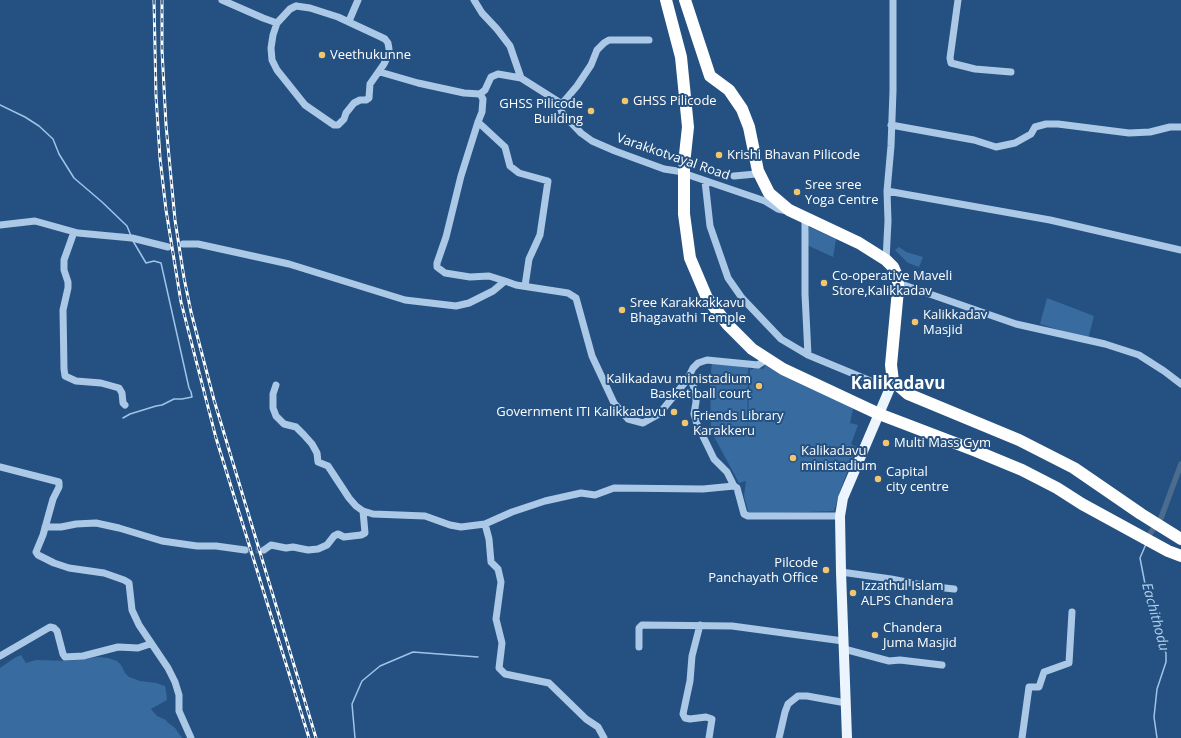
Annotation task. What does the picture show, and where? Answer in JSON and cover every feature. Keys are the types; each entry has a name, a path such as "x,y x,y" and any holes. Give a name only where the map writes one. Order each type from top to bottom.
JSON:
{"highway":[{"path":"666,0 681,57 688,127 684,174 684,214 690,258 707,298 728,325 752,349 783,369 879,414 1022,470 1057,488 1082,504 1168,551 1181,556"},
{"path":"685,0 710,76 729,90 742,110 749,127 758,171 769,193 788,210 859,243 886,260 893,267 898,278 898,283 891,365 891,385 908,394 1020,440 1074,468 1141,514 1181,539"}],"main road":[{"path":"848,738 843,645 840,516 843,498 891,385"}],"street":[{"path":"222,0 277,23"},
{"path":"349,22 358,0"},
{"path":"474,0 482,13 510,46 522,78"},
{"path":"886,260 888,221 887,191 891,146 893,91 893,0"},
{"path":"958,0 950,58 951,63 975,69 1011,72"},
{"path":"296,6 310,8 349,22 385,39 388,43 389,53 380,72 370,84 368,98 366,100 360,100 354,103 346,113 341,123 334,125 305,105 276,70 272,60 271,48 277,23 290,9 296,6"},
{"path":"560,106 577,86 591,65 597,50 604,43 609,40 648,40"},
{"path":"380,72 418,83 464,93 480,94 485,90 491,77 498,74 522,78"},
{"name":"Varakkotvayal Road","path":"522,78 558,102 562,112 571,123 592,141 664,169 684,174 765,201 778,209 788,210"},
{"path":"480,94 483,99 482,112 461,176 437,267 445,273 470,277 489,276 525,286 568,293 576,298 592,356 614,403 628,420 643,423 659,414 687,380 693,368 698,363 707,360 758,365 767,359"},
{"path":"478,122 505,147 510,166 519,173 548,181 540,235 528,259 525,286"},
{"path":"891,125 974,140 996,147 1015,143 1031,134 1036,127 1046,124 1058,124 1129,133 1150,132 1170,127 1181,127"},
{"path":"734,176 756,174 758,171"},
{"path":"705,181 710,226 728,278 742,298 781,339 808,355 891,385"},
{"path":"887,191 1050,220 1181,250"},
{"path":"805,218 805,294 808,355"},
{"path":"0,225 35,221 74,232 134,239 168,247"},
{"path":"74,232 64,260 64,270 68,282 63,310 65,376 76,381 101,383 119,388 122,393 123,403 125,405"},
{"path":"183,244 198,244 289,264 405,300 456,306 469,303 493,291 505,281"},
{"path":"898,283 1016,324 1105,344 1139,355 1181,384"},
{"path":"687,380 691,380 696,393 694,414 697,424 714,459 727,472 734,486 737,488 744,514 748,516 840,516"},
{"path":"276,385 273,394 273,408 276,416 284,424 296,427 304,435 312,444 317,453 318,462 328,466 349,498 363,511 373,514 425,516 460,527 485,524 512,512 545,501 581,493 595,495 614,488 703,489 734,486"},
{"path":"0,467 59,482 59,487 53,499 36,552 38,555 54,563 69,568 104,574 124,580 128,584 132,610 139,626 176,682 179,695 179,711 191,738"},
{"path":"264,550 271,545 308,550 318,549 327,545 334,536 338,534 344,537 361,536 365,532 363,511"},
{"path":"45,527 61,527 76,524 96,523 119,528 162,542 245,550"},
{"path":"485,524 489,539 491,562 498,569 501,582 496,619 502,643 499,668 504,674 549,682 586,719 598,726 604,738"},
{"path":"841,572 954,589"},
{"path":"1022,738 1028,687 1039,687 1044,672 1069,663 1072,612"},
{"path":"639,647 639,628 642,625 732,626 843,645 889,661 900,660 942,665"},
{"path":"700,625 692,656 690,681 683,714 685,718 690,719 706,717 712,719 709,738"},
{"path":"0,656 50,627 57,631 65,657 82,656 118,647 138,648 150,644"},
{"path":"779,738 788,704 798,696 807,696 846,703"}],"shaded area":[{"path":"809,227 836,239 833,257 807,245"},
{"path":"899,247 906,252 923,257 919,267 908,263 895,250"},
{"path":"1047,298 1094,316 1088,339 1040,324"},
{"path":"712,363 748,367 747,439 750,369 752,370 754,367 763,369 766,364 853,409 850,423 858,425 851,444 857,447 834,511 749,514 744,496 746,481 739,483 711,431 710,381"},
{"path":"21,655 26,663 36,660 69,661 98,657 117,661 129,677 140,681 165,686 167,700 151,709 157,716 166,720 175,728 182,738 0,738 0,668"}],"waterway":[{"path":"0,105 25,117 39,126 53,139 59,154 74,178 127,226 131,236"},
{"path":"123,418 130,414 162,405 174,399 192,397 161,263 154,261 146,263 133,241"},
{"name":"Eachithodu","path":"1149,535 1161,518 1181,464"},
{"name":"Eachithodu","path":"1146,544 1140,558 1151,615 1158,638 1166,653 1166,662 1157,689 1154,717 1157,738"},
{"path":"355,738 352,704 362,681 380,666 413,652 478,657"}],"tunnel":[{"path":"245,550 264,550"}],"railway":[{"path":"154,0 156,96 160,158 166,210 181,302 216,438 309,738"},
{"path":"162,0 162,50 166,125 175,220 191,312 214,400 316,738"}],"place":[{"name":"Veethukunne","path":"322,55"},
{"name":"GHSS Pilicode","path":"625,101"},
{"name":"GHSS Pilicode Building","path":"591,111"},
{"name":"Krishi Bhavan Pilicode","path":"719,155"},
{"name":"Sree sree Yoga Centre","path":"797,192"},
{"name":"Co-operative Maveli Store,Kalikkadav","path":"824,283"},
{"name":"Sree Karakkakkavu Bhagavathi Temple","path":"622,310"},
{"name":"Kalikkadav Masjid","path":"915,322"},
{"name":"Kalikadavu ministadium Basket ball court","path":"759,386"},
{"name":"Government ITI Kalikkadavu","path":"674,412"},
{"name":"Friends Library Karakkeru","path":"685,423"},
{"name":"Multi Mass Gym","path":"886,443"},
{"name":"Kalikadavu ministadium","path":"793,458"},
{"name":"Capital city centre","path":"878,479"},
{"name":"Pilcode Panchayath Office","path":"826,570"},
{"name":"Izzathul Islam ALPS Chandera","path":"853,593"},
{"name":"Chandera Juma Masjid","path":"875,635"}],"district":[{"name":"Kalikadavu","path":"898,384"}]}
